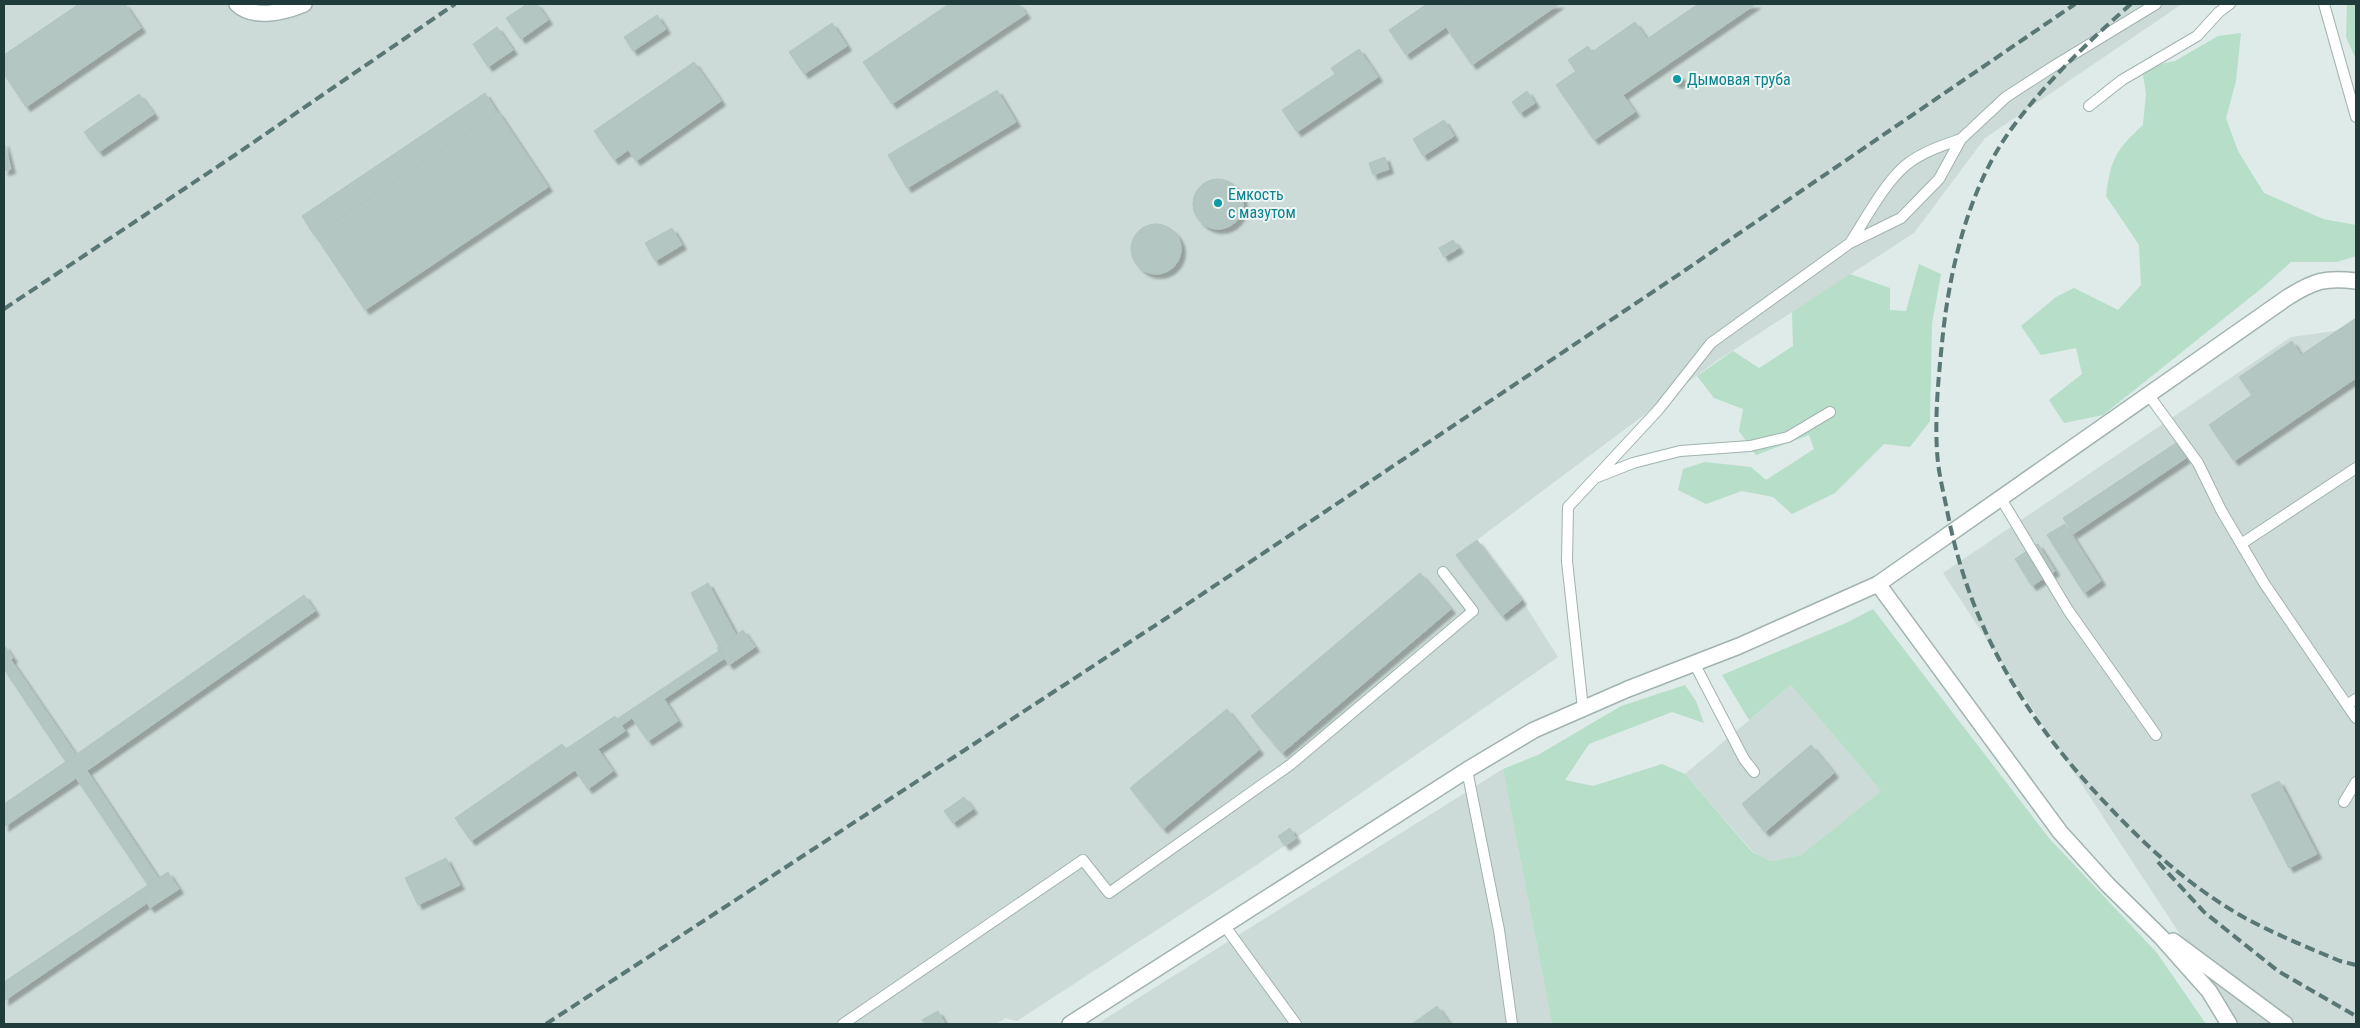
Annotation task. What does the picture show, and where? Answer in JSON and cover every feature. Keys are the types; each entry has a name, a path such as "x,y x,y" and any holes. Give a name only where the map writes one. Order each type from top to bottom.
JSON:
{"street":[{"path":"237,4 240,7 259,13 288,11 304,4"},
{"path":"1070,1024 1467,770 1534,730 1739,646 1878,584 2264,312 2311,283 2338,279 2356,281"},
{"path":"1878,584 2060,832 2209,991 2230,1024"},
{"path":"2141,918 2285,1024"}],"lane":[{"path":"1582,709 1566,560 1568,507 1659,409 1711,343 1850,243 1901,218 1939,179 1961,139 2006,97 2156,4"},
{"path":"2089,106 2122,80 2197,36 2219,12 2230,4"},
{"path":"2324,4 2356,118"},
{"path":"1850,243 1881,195 1905,166 1931,149 1961,139"},
{"path":"2148,394 2198,463 2264,583 2356,718"},
{"path":"1595,478 1633,463 1680,451 1750,446 1788,437 1830,412"},
{"path":"2241,544 2356,468"},
{"path":"2000,498 2068,610 2156,735"},
{"path":"843,1024 1083,860 1109,893 1290,765 1473,611 1444,572"},
{"path":"1694,663 1744,759 1754,772"},
{"path":"2347,705 2356,698"},
{"path":"1467,770 1499,930 1512,1024"},
{"path":"2344,802 2356,782"},
{"path":"1224,925 1296,1024"}],"shaded area":[{"path":"4,4 2182,4 1985,138 1914,233 1715,362 1477,540 1522,600 1558,657 1255,866 1017,1021 1005,1018 996,1024 4,1024"},
{"path":"2356,328 2356,1024 2239,1024 1943,573 2291,337"},
{"path":"1791,685 1881,791 1801,855 1772,861 1753,852 1685,774"},
{"path":"1503,769 1552,1024 1097,1024"}],"green space":[{"path":"2347,4 2356,4 2356,59 2346,37"},
{"path":"2241,33 2236,81 2226,118 2238,151 2264,193 2323,219 2356,225 2356,256 2337,262 2291,262 2262,288 2103,415 2064,423 2049,400 2082,374 2076,348 2041,355 2021,326 2056,297 2074,288 2118,310 2141,285 2139,245 2106,196 2110,172 2116,156 2127,141 2143,125 2146,94 2142,68 2175,61 2218,36"},
{"path":"1919,264 1941,274 1932,324 1930,421 1910,447 1884,444 1835,493 1792,514 1773,497 1742,491 1706,504 1678,490 1683,469 1705,462 1751,467 1766,480 1814,449 1809,435 1756,455 1739,431 1743,409 1714,398 1697,376 1733,351 1759,368 1793,346 1792,312 1850,274 1890,288 1890,310 1906,311"},
{"path":"1873,609 2049,838 2157,953 2206,1024 1552,1024 1503,769 1538,755 1621,706 1685,685 1696,701 1704,723 1672,712 1589,744 1565,780 1593,786 1662,764 1685,774 1752,852 1772,861 1801,855 1881,791 1791,685 1749,720 1722,675 1846,623"}],"building":[{"path":"79,4 125,4 141,28 26,107 4,74 4,55"},
{"path":"527,4 537,4 548,20 521,39 506,18"},
{"path":"949,4 1019,4 1026,14 892,104 863,62"},
{"path":"1427,4 1559,4 1472,65 1446,27 1406,55 1389,30"},
{"path":"1472,4 1520,4 1480,32 1464,9"},
{"path":"1698,4 1756,4 1623,95 1635,112 1594,140 1556,85 1576,71 1568,60 1588,46 1592,52 1635,22 1647,39"},
{"path":"657,15 666,29 633,51 624,37"},
{"path":"832,23 847,46 804,74 789,52"},
{"path":"497,27 513,50 488,67 473,44"},
{"path":"1359,49 1378,77 1297,132 1282,110 1335,74 1331,68"},
{"path":"694,62 721,101 636,161 628,150 614,160 594,131"},
{"name":"Дымовая труба","path":"1677,74 1682,79 1677,84 1672,79"},
{"path":"997,90 1016,122 907,188 888,155"},
{"path":"1527,91 1535,103 1520,113 1512,102"},
{"path":"485,93 497,112 314,235 302,216"},
{"path":"139,94 154,114 99,152 84,132"},
{"path":"498,112 548,187 365,310 315,235"},
{"path":"1444,120 1454,136 1423,156 1413,139"},
{"path":"4,142 11,169 4,171"},
{"path":"1385,157 1389,169 1373,175 1369,163"},
{"name":"Емкость с мазутом","path":"1218,179 1232,183 1239,190 1243,204 1239,218 1232,225 1218,229 1204,225 1197,218 1193,204 1197,190 1204,183"},
{"path":"1156,224 1170,228 1177,235 1181,249 1177,263 1170,270 1156,274 1142,270 1135,263 1131,249 1135,235 1142,228"},
{"path":"672,228 682,245 655,261 645,243"},
{"path":"1453,240 1459,248 1444,257 1439,248"},
{"path":"2356,318 2356,378 2234,461 2209,425 2252,395 2239,377 2292,341 2301,355"},
{"path":"2176,443 2186,458 2073,534 2063,518"},
{"path":"2065,524 2101,581 2084,593 2047,535"},
{"path":"1477,540 1522,600 1502,616 1456,555"},
{"path":"2038,544 2055,571 2032,586 2015,559"},
{"path":"1420,573 1451,609 1282,753 1251,716"},
{"path":"708,583 736,635 719,647 691,593"},
{"path":"304,595 315,611 95,765 84,749"},
{"path":"743,630 755,647 729,665 717,648"},
{"path":"4,645 13,658 4,665"},
{"path":"720,650 725,658 664,699 678,721 648,741 632,718 622,725 617,719"},
{"path":"11,660 76,755 66,762 4,669 4,665"},
{"path":"1227,709 1259,750 1163,829 1130,788"},
{"path":"615,716 625,731 598,749 613,771 588,789 575,770 471,841 455,818 562,744 566,749"},
{"path":"1811,745 1834,773 1765,832 1742,804"},
{"path":"84,749 95,765 66,785 55,769"},
{"path":"55,769 66,785 4,827 4,804"},
{"path":"87,771 158,878 148,885 76,778"},
{"path":"2279,781 2317,854 2289,868 2251,795"},
{"path":"964,797 973,809 953,823 944,811"},
{"path":"1290,828 1296,838 1285,846 1278,836"},
{"path":"446,858 460,885 418,905 405,878"},
{"path":"168,872 179,889 150,908 139,891"},
{"path":"139,891 147,903 4,1001 4,982"},
{"path":"1437,1006 1450,1024 1412,1024"},
{"path":"938,1011 945,1024 925,1024 922,1020"}],"railway":[{"path":"4,309 235,155 455,4"},
{"path":"546,1024 1165,619 1681,273 2075,4"},
{"path":"2131,4 2070,61 2015,124 1985,173 1964,229 1956,257 1945,315 1936,418 1939,469 1957,554 1987,635 2007,673 2029,709 2054,743 2112,810 2175,870 2228,908 2258,925 2293,941 2340,961 2356,965"},
{"path":"2158,862 2204,912 2278,971 2356,1016"}],"place":[{"name":"Дымовая труба","path":"1677,79"},
{"name":"Емкость с мазутом","path":"1218,203"}]}
